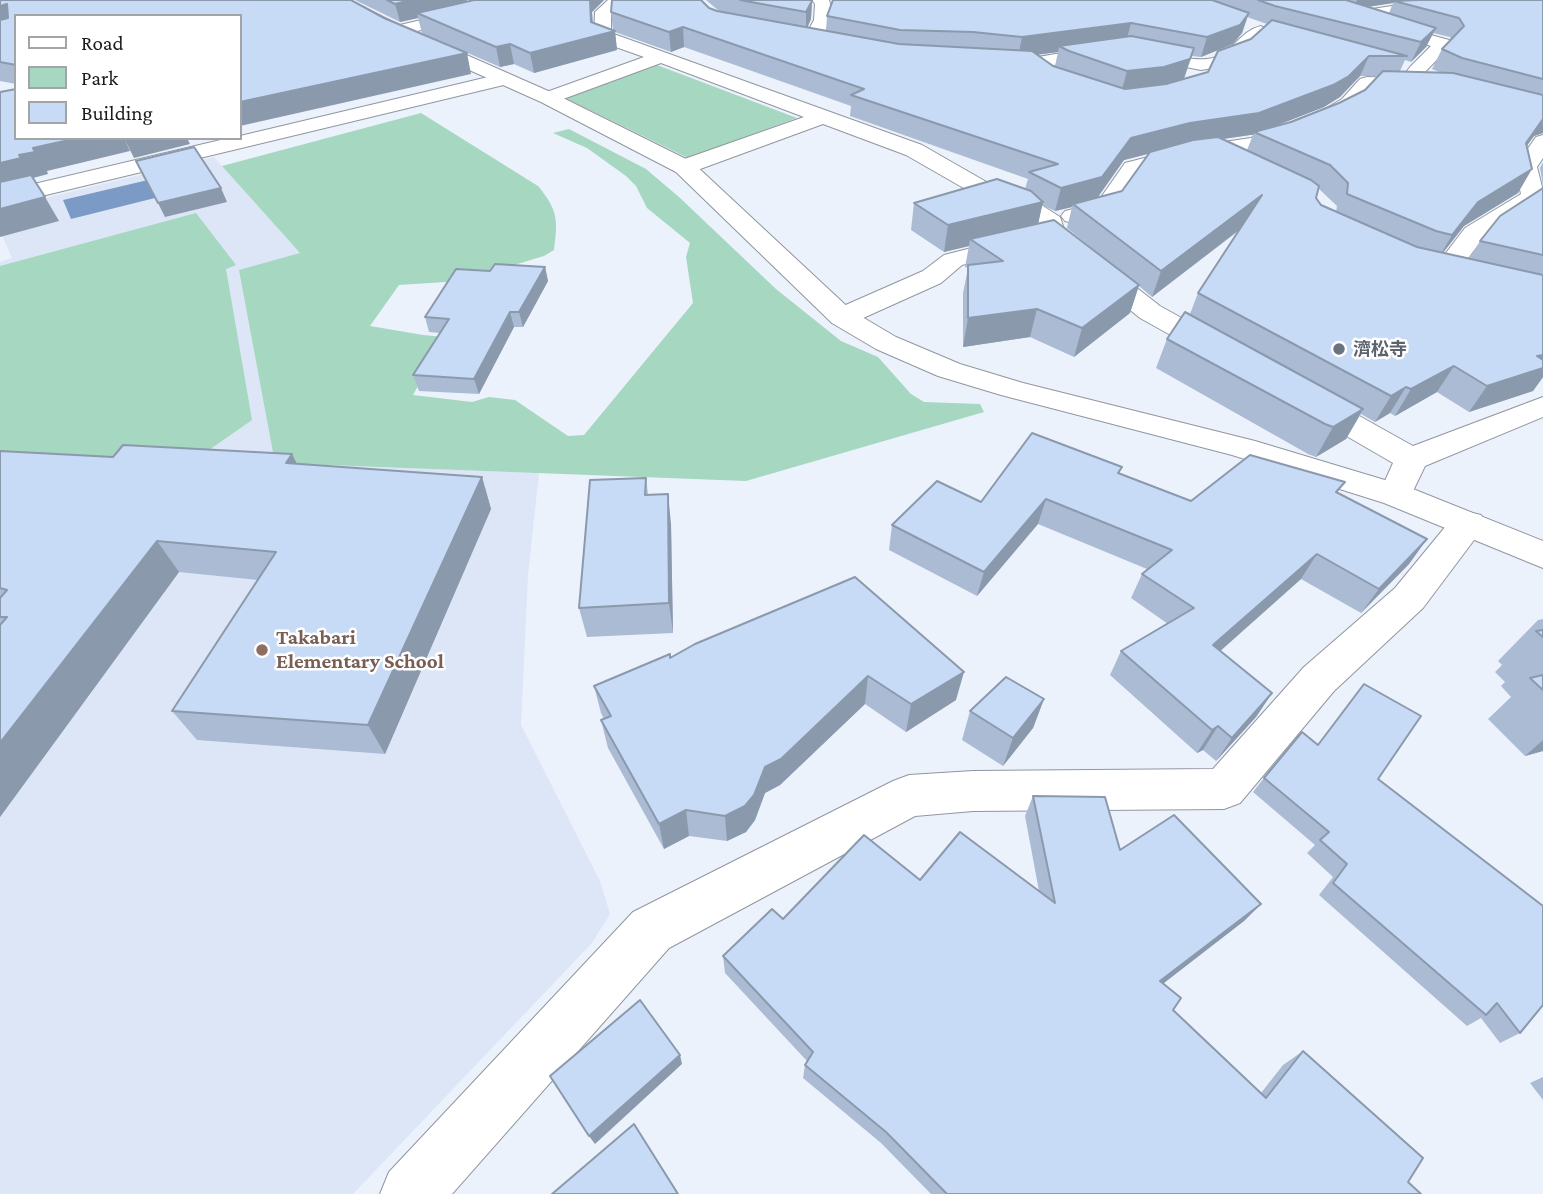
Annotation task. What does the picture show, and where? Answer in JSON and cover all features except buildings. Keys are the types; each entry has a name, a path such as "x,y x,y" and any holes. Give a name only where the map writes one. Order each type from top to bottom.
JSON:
{"street":[{"path":"337,0 397,31 548,98 684,167 842,317 886,343 949,370 1012,389 1244,448 1396,495 1543,555"},
{"path":"397,31 472,13 475,0"},
{"path":"617,0 603,12 602,36 820,118 914,150 989,193 1035,211 1052,229 1150,312 1245,365"},
{"path":"812,40 822,20 823,3 820,0"},
{"path":"842,317 932,277 953,260 1052,229 1105,208 1133,168 1183,154 1255,144 1332,113 1349,103 1367,83 1444,85 1409,70 1443,44 1303,0"},
{"path":"1352,17 1410,8 1458,10 1518,6 1510,0"},
{"path":"982,61 1018,65 1125,50 1201,65 1219,62 1243,49 1245,41 1267,33 1237,23"},
{"path":"548,98 659,58"},
{"path":"1034,63 1052,77"},
{"path":"1193,86 1201,65"},
{"path":"242,137 505,79"},
{"path":"684,167 820,118"},
{"path":"1470,276 1435,268 1475,233 1533,197 1527,167 1543,141"},
{"path":"0,200 216,143"},
{"path":"1216,151 1251,168"},
{"path":"1293,392 1411,459"},
{"path":"1396,495 1411,459 1543,406"},
{"path":"411,1194 651,930 909,796 973,791 1224,789 1318,679 1409,598 1468,524"}],"shaded area":[{"name":"Takabari Elementary School","path":"214,157 300,253 275,463 539,473 528,575 521,725 600,881 610,914 592,943 353,1194 0,1194 0,262 12,258 0,231 0,209"}],"green space":[{"path":"657,65 797,118 688,158 563,97"},
{"path":"421,113 538,186 553,209 556,231 554,250 544,256 461,281 399,285 370,326 423,335 499,342 433,359 413,395 472,402 489,397 515,400 568,436 584,435 693,303 686,257 690,243 647,208 636,186 626,176 587,148 553,133 569,129 646,169 776,289 841,341 878,357 911,394 924,402 980,404 984,412 746,481 275,463 239,270 300,253 222,166"},
{"path":"196,213 236,265 226,269 252,420 193,461 0,454 0,266"}],"water":[{"path":"199,168 211,184 71,219 63,200"}],"place":[{"name":"濟松寺","path":"1339,349"},
{"name":"Takabari Elementary School","path":"262,650"}]}
